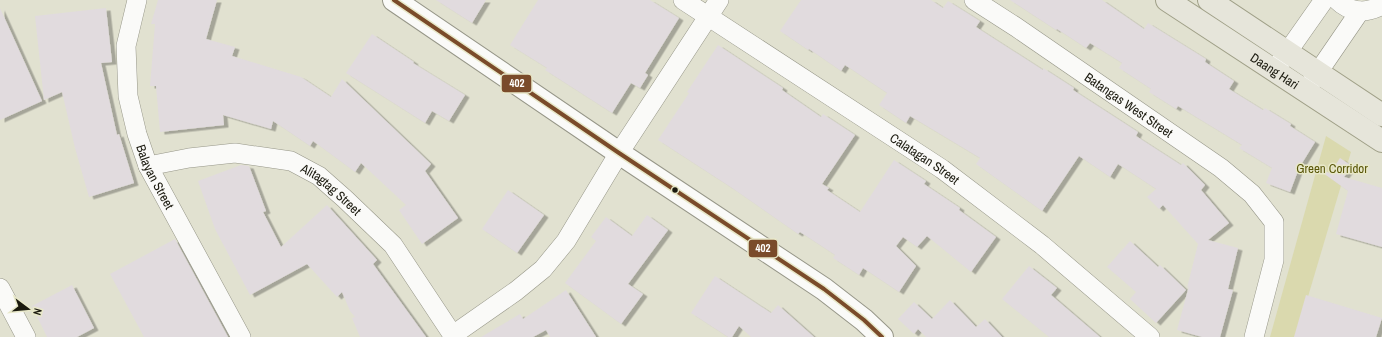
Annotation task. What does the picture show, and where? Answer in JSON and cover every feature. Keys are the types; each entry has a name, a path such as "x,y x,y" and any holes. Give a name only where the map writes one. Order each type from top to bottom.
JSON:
{"main road":[{"name":"Daang Hari","path":"1168,0 1382,141"},
{"name":"Daang Hari","path":"1209,0 1382,115"}],"street":[{"name":"Balayan Street","path":"137,0 126,46 128,96 138,134 148,166 241,337"},
{"path":"394,0 619,153 824,289 864,320 882,337"},
{"name":"Calatagan Street","path":"683,0 942,169 1042,245 1150,337"},
{"path":"453,336 516,291 543,269 566,241 619,153 719,0"},
{"name":"Batangas West Street","path":"974,0 1016,27 1221,168 1252,194 1274,222 1274,260 1254,337"},
{"path":"1274,70 1324,0"},
{"path":"1336,0 1350,10 1371,10 1382,5"},
{"path":"1305,91 1360,11"},
{"name":"Alitagtag Street","path":"148,166 189,158 235,154 291,161 319,176 394,245 453,336"},
{"path":"0,288 22,336"}],"green space":[{"name":"Green Corridor","path":"1326,136 1351,152 1296,337 1270,337"}],"building":[{"path":"158,0 217,0 206,39 235,47 232,56 301,77 331,97 342,79 431,164 425,171 458,218 422,244 399,210 406,205 361,163 355,172 313,141 310,146 273,121 271,129 223,115 224,125 160,132 156,86 150,86 155,24 151,24"},
{"path":"436,0 486,0 472,23"},
{"path":"538,0 650,0 679,18 645,73 648,75 640,88 631,83 612,113 545,70 547,68 510,45"},
{"path":"801,0 931,0 943,8 948,1 980,21 976,27 1074,88 1073,90 1138,132 1136,136 1181,165 1183,163 1205,185 1201,190 1229,223 1208,240 1238,248 1228,289 1233,290 1220,337 1202,337 1177,330 1189,286 1187,288 1198,244 1163,205 1159,209 1147,197 1156,189 1118,164 1110,177 1079,156 1042,211 976,164 980,158 910,116 906,123 879,105 887,93 845,65 841,71 780,31"},
{"path":"1010,0 1102,0 1144,29 1148,23 1206,59 1205,62 1234,81 1229,89 1263,110 1265,108 1291,124 1290,126 1315,142 1299,168 1290,192 1266,183 1272,168 1239,148 1242,145 1178,106 1176,109 1149,92 1151,89 1119,68 1122,63 1090,43 1086,48"},
{"path":"0,8 42,101 0,120"},
{"path":"106,8 112,62 101,63 117,135 119,134 134,183 89,197 75,148 62,92 44,100 35,16"},
{"path":"372,34 414,62 413,63 465,95 449,121 432,111 425,123 346,73"},
{"path":"718,45 783,88 782,90 821,117 823,114 855,135 822,184 829,188 827,190 860,212 894,160 926,181 924,184 960,208 959,210 996,237 971,272 927,236 917,247 903,237 896,246 916,266 899,292 863,268 859,275 833,258 835,255 800,232 798,234 732,188 658,140"},
{"path":"1340,158 1352,166 1344,177 1382,188 1382,247 1336,234 1348,191 1323,173 1324,171 1330,173"},
{"path":"241,165 249,166 266,211 263,212 281,247 327,205 377,260 373,264 426,337 360,337 352,318 355,317 350,311 342,292 337,297 307,264 250,295 215,229 198,181"},
{"path":"508,190 544,215 517,253 482,229"},
{"path":"647,215 668,230 628,284 643,294 621,324 565,283 596,241 591,237 606,217 632,236"},
{"path":"175,239 228,337 144,337 110,274"},
{"path":"1130,241 1158,267 1160,265 1186,290 1156,323 1130,299 1136,292 1107,267"},
{"path":"1029,266 1057,288 1051,295 1100,337 1049,337 1002,299"},
{"path":"715,276 771,313 778,305 814,337 751,337 739,326 732,337 728,337 691,313"},
{"path":"72,285 94,328 77,337 47,337 32,306"},
{"path":"566,290 596,337 550,337 546,330 533,337 481,337 520,314 523,319"},
{"path":"1306,295 1382,318 1376,337 1294,337"},
{"path":"950,300 976,327 985,319 1002,337 926,337 918,329 914,334 898,319 914,302 932,319"}],"transit line":[{"name":"402","path":"394,0 619,153 824,289 864,320 882,337"}]}
